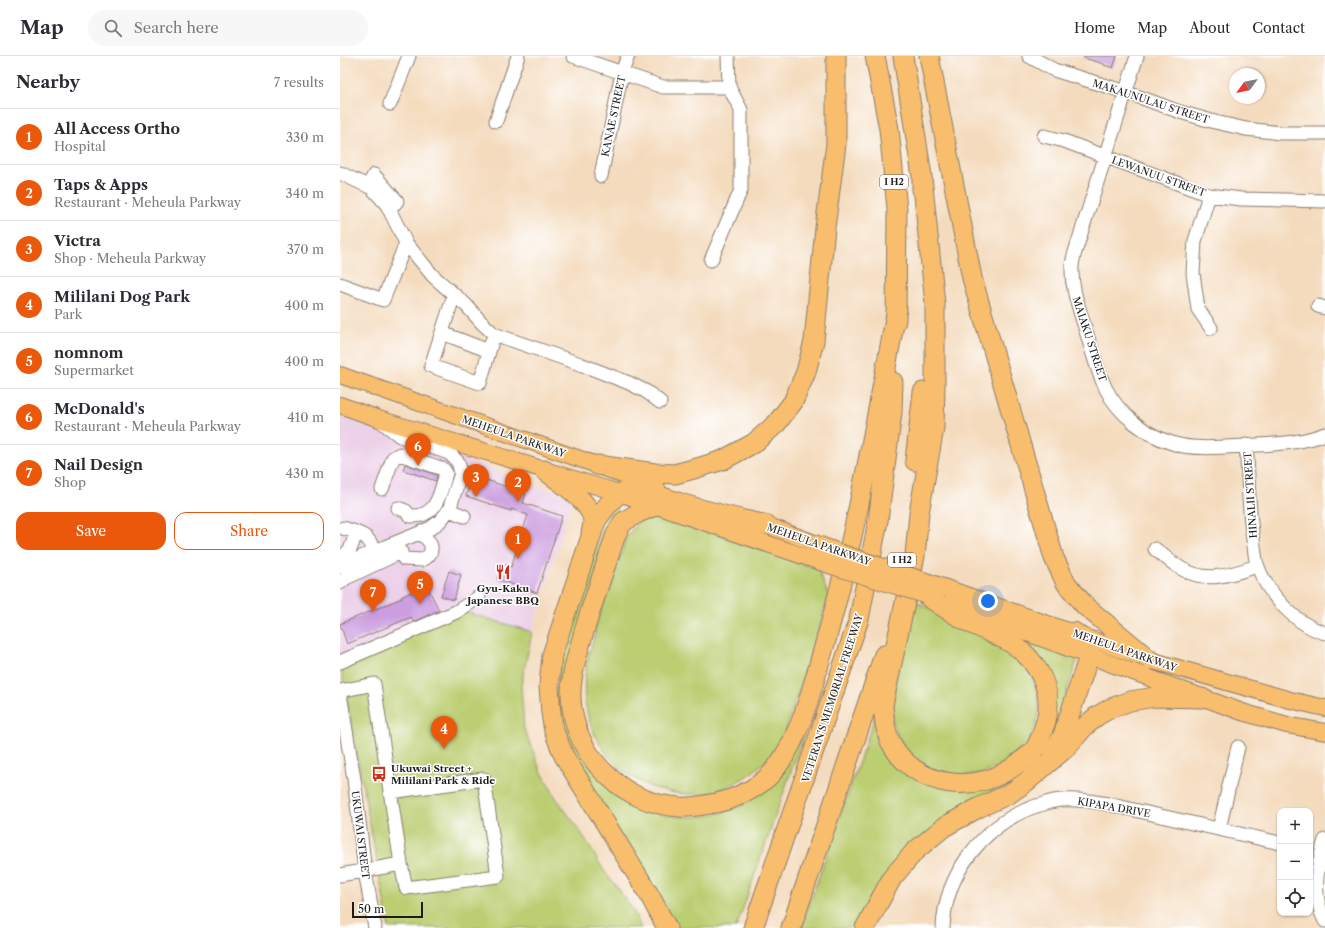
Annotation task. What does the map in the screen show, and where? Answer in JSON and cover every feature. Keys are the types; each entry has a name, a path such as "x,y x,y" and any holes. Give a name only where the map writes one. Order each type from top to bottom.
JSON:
{"highway":[{"path":"597,465 655,474 675,474 723,460 754,443 776,424 793,402 806,372 814,341 825,228 836,144 836,56"},
{"name":"VETERAN'S MEMORIAL FREEWAY","path":"753,928 859,619 878,521 892,412 897,309 897,209 889,129 875,56"},
{"name":"I H2","path":"791,928 881,662 898,600 904,539 918,446 926,371 927,313 922,176 903,56"},
{"path":"929,56 972,278 1054,558 1066,583 1086,606 1150,660"},
{"path":"922,176 935,304 934,428 918,513 915,556 884,705 884,720 890,742 901,759 917,772 932,780 956,783 972,783 992,779 1007,772 1030,753 1043,733 1048,712 1048,694 1042,676 1028,657 1014,644 968,622 927,588"},
{"path":"655,506 638,513 623,522 616,534 589,615 572,673 571,706 575,726 595,764 613,781 630,792 654,802 680,807 698,806 727,801 751,790 764,780 777,766 794,738 812,688 836,607 871,447 897,309"},
{"path":"544,470 577,495 586,505 593,520 591,534"},
{"path":"667,928 650,896 564,756 554,731 551,713 549,686 552,655 596,521 603,510 620,493 629,490 645,492 725,516 767,526"},
{"path":"1039,771 1052,755 1063,735 1089,656 1088,646 1083,639 1074,632"},
{"path":"865,928 892,878 915,851 944,827 978,808 1009,794 1067,747 1084,727 1097,716 1111,708 1130,701 1155,697 1202,698"}],"main road":[{"name":"MEHEULA PARKWAY","path":"340,375 597,465 660,490 839,552 1089,656 1202,698 1287,725 1325,732"},
{"name":"MEHEULA PARKWAY","path":"340,405 379,420 620,493 832,566 927,588 1074,632 1150,660 1283,698 1325,708"}],"street":[{"path":"390,104 409,56"},
{"path":"496,121 518,56"},
{"path":"573,56 663,87 729,87"},
{"name":"KANAE STREET","path":"600,176 622,72 628,56"},
{"path":"712,260 741,190 741,110 729,87 728,56"},
{"name":"MAKAUNULAU STREET","path":"1029,56 1054,70 1126,92 1180,112 1246,129 1281,133 1325,133"},
{"name":"MAIAKU STREET","path":"1137,56 1072,265 1072,284 1092,350 1106,388 1115,403 1142,429 1157,438 1176,445 1208,447 1246,446 1300,442 1325,434"},
{"name":"LEWANUU STREET","path":"1044,136 1064,141 1209,195 1241,199 1325,201"},
{"path":"340,173 368,186 374,176 385,186 397,201 389,210 406,244 432,276 466,305 494,334 629,383 647,392 660,402"},
{"path":"1209,195 1195,242 1193,273 1198,309 1211,328"},
{"path":"340,284 383,300 406,244"},
{"path":"454,295 431,366 480,383 494,334"},
{"path":"442,333 490,351"},
{"path":"340,567 401,551 417,534 431,528 446,515 449,510 461,473 458,462 449,453 400,436 379,420"},
{"name":"HINALII STREET","path":"1246,446 1250,522 1257,566 1282,605 1297,620 1325,633"},
{"path":"382,489 393,458 400,454 443,469 446,473 437,503 433,508 425,515 417,517 410,516 402,510"},
{"path":"449,510 464,516"},
{"path":"343,528 366,537 371,542 377,557"},
{"path":"340,558 351,549 356,532"},
{"path":"401,551 422,560 429,555 431,550 430,542 424,536 417,534"},
{"path":"1155,549 1182,569 1206,577 1225,576 1257,566"},
{"path":"340,583 377,557"},
{"path":"340,662 456,612 479,597"},
{"path":"340,691 374,684 390,792 401,864 406,888 498,876 484,779 390,792"},
{"name":"UKUWAI STREET","path":"340,694 354,779 365,871 375,928"},
{"path":"1219,829 1238,747"},
{"name":"KIPAPA DRIVE","path":"943,928 943,914 954,880 971,851 1006,820 1028,809 1052,801 1085,800 1277,842"},
{"path":"1325,840 1319,852 1317,880 1317,901 1325,921"},
{"path":"340,875 401,864"}],"shaded area":[{"path":"340,415 572,498 532,632 456,609 340,662"}],"green space":[{"path":"611,508 619,511 607,536 566,679 611,789 609,792 643,808 675,816 691,817 725,811 744,805 741,802 804,734 736,928 675,928 581,775 554,707 563,640 567,623"},
{"path":"655,516 662,516 818,569 829,597 785,733 781,741 776,749 758,768 735,783 710,793 675,793 645,784 631,776 608,756 599,743 586,709 584,690 589,653 594,637 595,627 626,538 638,522"},
{"path":"914,601 1004,642 1027,660 1038,694 1039,710 1036,725 1027,743 1014,757 982,775 945,775 920,763 911,756 901,742 894,727 891,709 903,645 907,640"},
{"path":"456,609 532,632 521,685 524,729 540,769 556,798 582,834 604,871 634,912 641,928 389,928 340,662"},
{"path":"1035,643 1078,658 1052,734 1043,751 1029,768 1016,778 959,810 860,928 801,928 879,705 894,759 984,788 1051,730 1028,649"}],"building":[{"path":"1084,56 1117,56 1113,68 1084,58"},
{"path":"405,464 437,475 436,481 403,470"},
{"path":"473,475 526,494 523,503 562,516 537,593 497,579 502,564 511,567 528,515 466,496"},
{"path":"449,571 461,575 454,600 441,596"},
{"path":"424,586 428,588 439,610 413,622 411,617 347,644 340,624 402,598 401,597"}],"place":[{"name":"McDonald's","path":"418,466"},
{"name":"Victra","path":"476,497"},
{"name":"Taps & Apps","path":"518,502"},
{"name":"All Access Ortho","path":"518,559"},
{"name":"Gyu-Kaku Japanese BBQ","path":"503,572"},
{"name":"nomnom","path":"420,604"},
{"name":"Nail Design","path":"373,612"},
{"name":"Mililani Dog Park","path":"444,749"},
{"name":"Ukuwai Street + Mililani Park & Ride","path":"379,774"}]}
